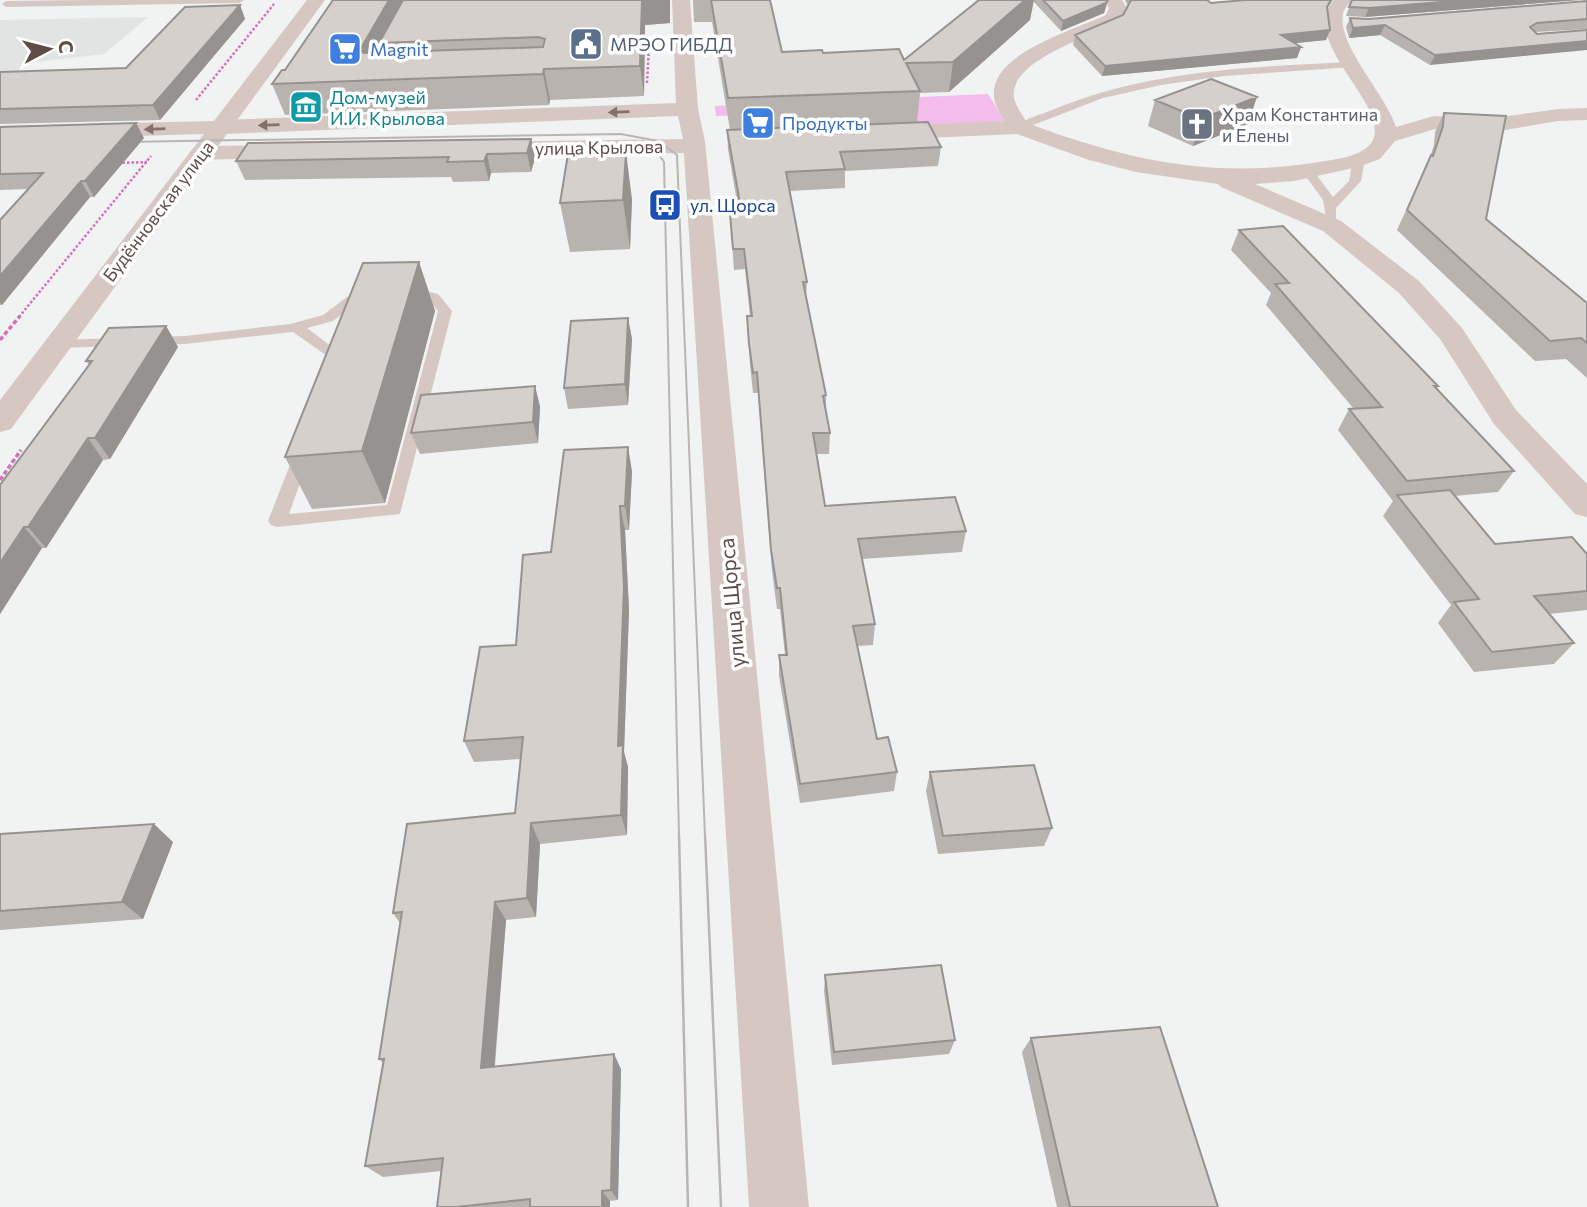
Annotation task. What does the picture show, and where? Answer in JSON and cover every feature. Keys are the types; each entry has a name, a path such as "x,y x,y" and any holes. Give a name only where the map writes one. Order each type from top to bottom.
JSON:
{"street":[{"name":"Будённовская улица","path":"0,422 316,0"},
{"name":"улица Щорса","path":"681,0 699,134 779,1207"},
{"path":"1343,0 1334,11 1340,22 1351,65 1383,118 1386,137"},
{"path":"1019,127 1003,97 1004,87 1013,71 1042,50 1108,22 1115,7"},
{"path":"856,134 1019,127 1087,153 1142,169 1218,178 1308,172 1359,159 1380,146 1386,137 1434,122 1488,126 1558,115 1587,114"},
{"name":"улица Крылова","path":"0,133 223,127 699,134"},
{"name":"улица Крылова","path":"459,149 699,134"},
{"path":"149,158 309,152"},
{"path":"1218,178 1289,205 1331,216 1409,287 1452,334 1505,417 1587,505"}],"lane":[{"path":"6,4 240,0"},
{"path":"1019,127 1100,95 1140,86 1244,73 1351,65"},
{"path":"1308,172 1331,216 1359,174 1359,159"},
{"path":"58,344 185,340 296,327 328,318 352,300 370,295 421,292 431,294 440,301 445,311 394,510 277,521 310,432"},
{"path":"296,327 338,356 329,382"}],"path":[{"path":"173,128 270,6 281,0"},
{"path":"647,92 649,43"},
{"path":"108,163 149,158 198,157"},
{"path":"0,340 149,158"}],"shaded area":[{"path":"148,17 104,54 28,63 0,86 0,20"},
{"path":"988,94 1005,121 784,132 780,114 716,116 715,106"}],"building":[{"path":"333,0 389,0 360,50 364,53 543,47 545,39 538,37 379,43 403,0 642,0 640,66 544,69 543,74 272,84 282,70 285,70"},
{"path":"711,0 770,0 782,52 899,49 904,60 979,0 1025,0 953,62 906,63 920,91 728,98"},
{"path":"1043,0 1108,0 1063,21"},
{"path":"1131,0 1207,0 1211,3 1245,0 1331,0 1327,7 1330,30 1281,35 1301,47 1105,66 1075,35 1123,15"},
{"path":"1352,0 1466,0 1369,8 1349,7"},
{"path":"1587,1 1587,19 1537,23 1530,27 1537,34 1587,30 1587,41 1435,55 1385,25 1353,28 1350,18 1369,19"},
{"path":"240,5 153,105 0,109 0,72 126,68 185,7"},
{"path":"1211,79 1257,97 1201,119 1155,100"},
{"path":"1444,113 1506,116 1486,219 1587,303 1587,343 1581,338 1550,341 1407,210 1431,155 1433,156 1443,126"},
{"path":"928,122 941,147 840,152 845,169 786,172 807,282 803,282 826,395 823,396 830,433 813,433 825,506 955,497 966,531 858,539 875,624 853,626 877,739 888,737 897,772 800,784 779,655 787,655 780,588 777,588 771,550 757,372 753,373 749,344 747,316 752,316 744,249 733,249 730,214 742,214 727,130"},
{"path":"136,123 85,181 81,181 0,276 0,220 43,173 0,174 0,127"},
{"path":"531,139 527,153 487,154 484,161 447,162 449,157 236,161 248,143"},
{"path":"626,152 623,200 560,203 568,154"},
{"path":"1283,226 1438,386 1434,386 1514,471 1407,481 1349,409 1382,407 1275,284 1289,283 1239,230"},
{"path":"419,262 362,451 285,457 363,263"},
{"path":"628,318 625,384 564,388 571,321"},
{"path":"166,326 95,438 88,438 28,527 24,527 0,563 0,485 92,361 86,361 109,328"},
{"path":"535,386 533,422 411,433 421,395"},
{"path":"628,447 625,506 620,506 624,587 618,746 623,745 621,815 531,823 527,898 495,902 481,1068 614,1054 611,1190 602,1191 602,1207 530,1207 530,1199 437,1207 443,1158 365,1166 384,1059 379,1059 402,912 393,913 407,824 515,813 523,737 464,741 480,647 516,645 523,555 551,552 564,450"},
{"path":"1450,490 1495,544 1572,537 1587,554 1587,591 1534,596 1574,643 1492,652 1454,602 1479,599 1397,495"},
{"path":"1034,765 1052,828 943,836 930,772"},
{"path":"154,824 122,902 0,911 0,834"},
{"path":"941,965 955,1040 834,1052 825,975"},
{"path":"1160,1027 1218,1207 1070,1207 1031,1038"}],"tram line":[{"path":"122,142 621,134 658,141 677,155 705,836"},
{"path":"637,142 657,152 664,162 679,836"},
{"path":"679,834 688,1207"},
{"path":"705,834 721,1207"}],"place":[{"name":"МРЭО ГИБДД","path":"586,44"},
{"name":"Magnit","path":"345,49"},
{"name":"Дом-музей И.И. Крылова","path":"306,107"},
{"name":"Продукты","path":"758,123"},
{"name":"Храм Константина и Елены","path":"1197,124"},
{"name":"ул. Щорса","path":"665,205"}]}
